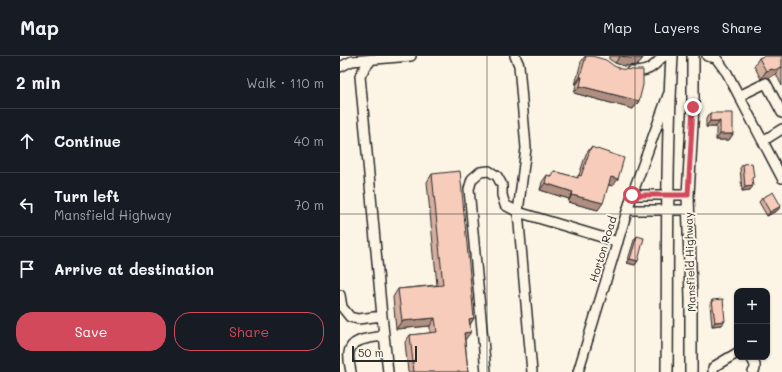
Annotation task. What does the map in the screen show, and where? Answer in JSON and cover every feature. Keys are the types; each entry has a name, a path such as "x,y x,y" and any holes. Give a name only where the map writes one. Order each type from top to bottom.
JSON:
{"main road":[{"name":"Mansfield Highway","path":"667,372 668,196 672,56"},
{"name":"Mansfield Highway","path":"691,372 691,299 688,195 693,107 693,56"}],"street":[{"path":"340,67 352,61 411,56"},
{"path":"514,56 518,65 526,148 518,212 532,372"},
{"path":"621,71 638,72 652,67 665,56"},
{"path":"707,56 716,58 727,73 782,178"},
{"path":"372,59 360,76 388,372"},
{"path":"739,96 766,83 782,113"},
{"name":"Horton Road","path":"578,372 632,195 670,90"},
{"path":"763,141 782,129"},
{"path":"486,372 469,189 472,178 480,172 489,172 497,176 502,185 502,195 505,205 518,212 618,242"},
{"path":"632,195 688,195"},
{"path":"628,210 688,210"},
{"path":"340,294 342,307 350,317 358,319 382,316"},
{"path":"351,372 348,352 352,344 358,341 384,336"},
{"path":"714,372 715,366 734,355"},
{"path":"752,360 755,365 753,372"}],"building":[{"path":"586,56 606,60 621,69 643,70 643,85 639,101 580,86 582,77 580,77"},
{"path":"622,56 643,56 643,58 629,58"},
{"path":"764,56 782,56 782,68 766,71 759,58"},
{"path":"710,113 733,113 733,134 720,134 720,121 710,121"},
{"path":"591,147 624,158 618,179 611,177 603,203 572,195 573,192 545,183 547,175 552,177 554,171 578,178 578,175 581,176"},
{"path":"752,163 754,177 752,178 753,186 745,187 743,164"},
{"path":"460,171 474,318 469,319 471,332 464,333 468,372 414,372 410,335 437,332 435,318 402,321 398,289 443,285 432,174"},
{"path":"773,192 781,206 770,212 762,198"},
{"path":"637,236 644,238 638,261 630,259"},
{"path":"723,299 725,321 715,322 712,300"}],"route":[{"path":"632,195 688,195 693,107"}]}
